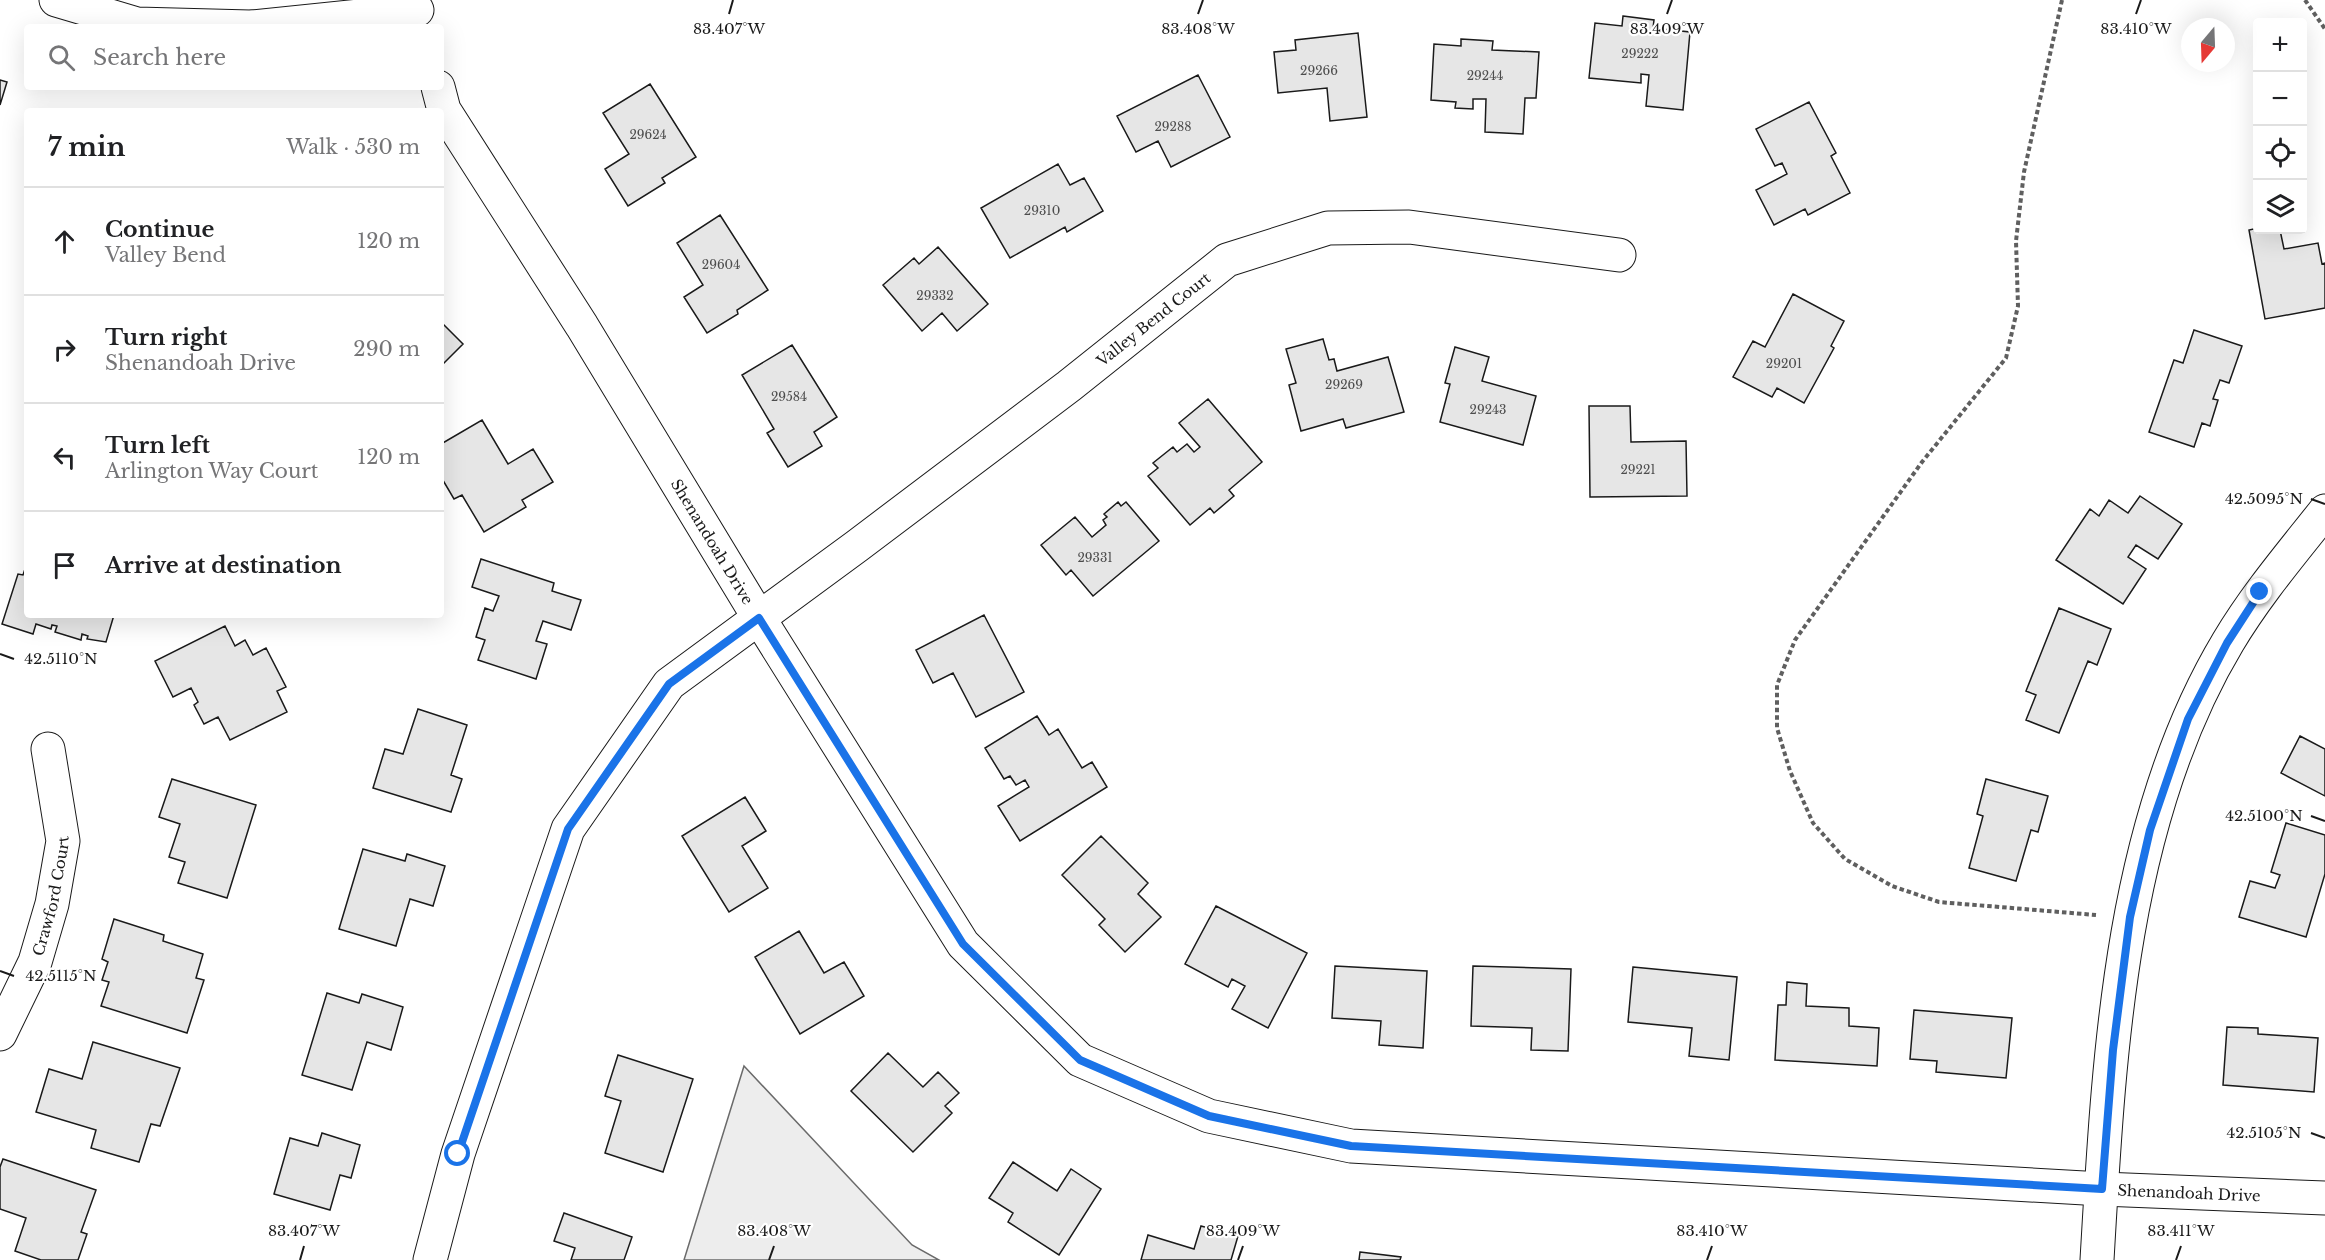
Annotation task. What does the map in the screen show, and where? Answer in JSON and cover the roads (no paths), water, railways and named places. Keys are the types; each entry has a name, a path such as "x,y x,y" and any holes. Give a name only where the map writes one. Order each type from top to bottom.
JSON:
{"street":[{"path":"56,0 137,24"},
{"path":"285,24 419,12"},
{"name":"Shenandoah Drive","path":"439,90 443,108"},
{"name":"Shenandoah Drive","path":"444,110 582,326 759,618 963,944 1080,1060 1209,1116 1351,1146 2102,1189 2325,1198"},
{"name":"Valley Bend Court","path":"430,1260 458,1154 568,829 669,684 1069,386 1227,260 1328,228 1408,227 1620,255"},
{"path":"2097,1260 2113,1050 2130,917 2150,830 2188,719 2227,643 2260,592 2325,511"},
{"name":"Crawford Court","path":"0,1034 35,962 52,904 63,841 48,749"}]}
